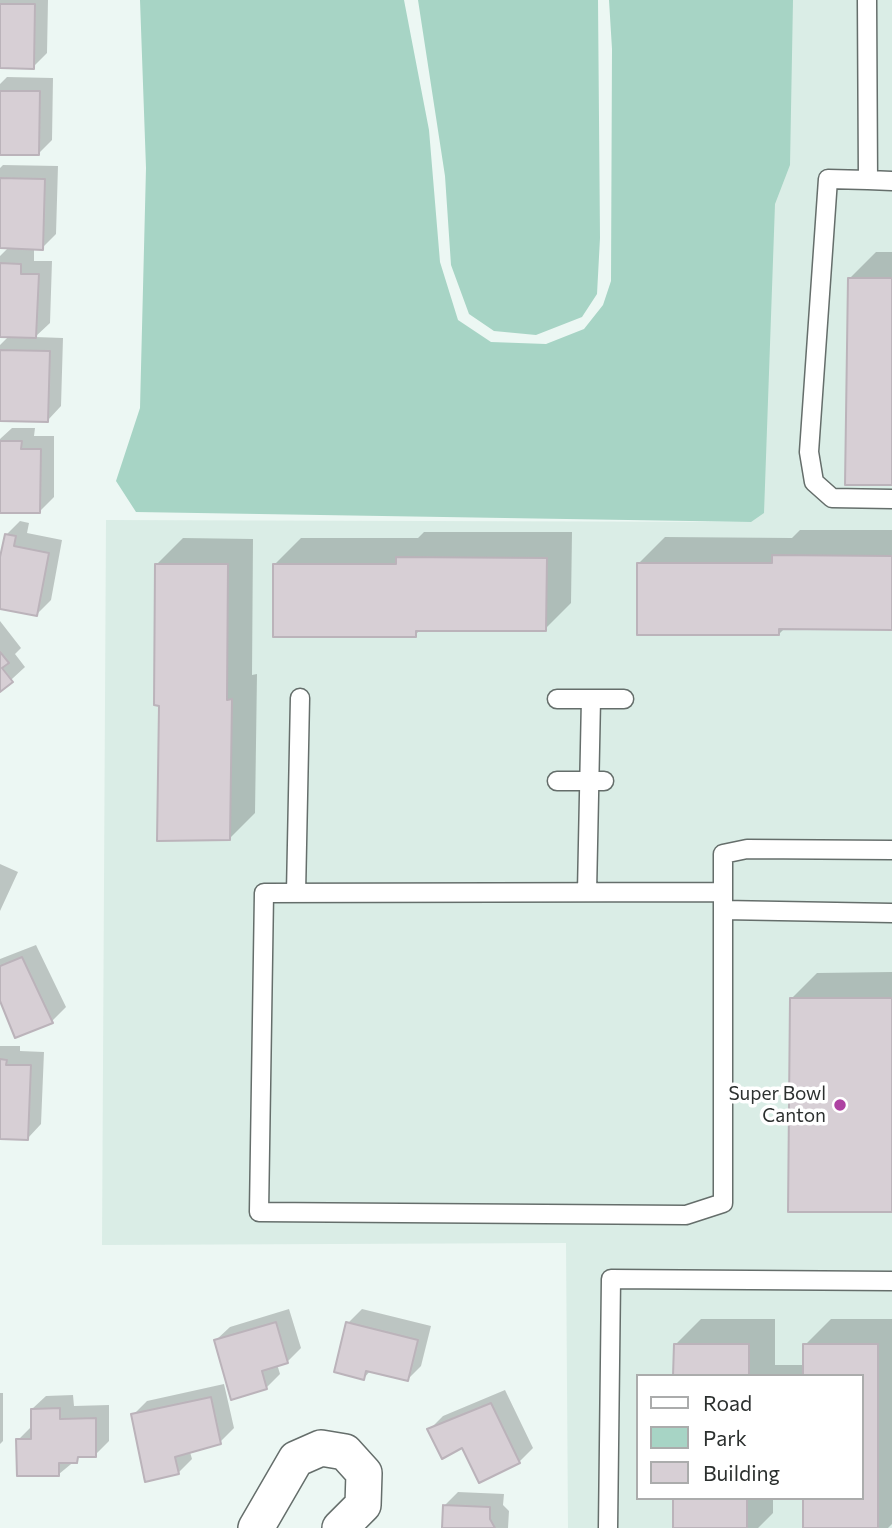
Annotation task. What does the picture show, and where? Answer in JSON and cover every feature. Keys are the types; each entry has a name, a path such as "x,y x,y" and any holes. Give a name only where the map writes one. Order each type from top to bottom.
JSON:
{"street":[{"path":"256,1528 296,1459 321,1448 345,1452 364,1473 363,1506 340,1528"}],"lane":[{"path":"867,0 868,180"},
{"path":"892,181 828,179 809,452 814,482 832,498 892,499"},
{"path":"296,893 300,698"},
{"path":"557,699 624,699"},
{"path":"587,892 597,781 591,699"},
{"path":"557,781 597,781"},
{"path":"892,850 747,849 723,853 723,901 723,1203 686,1215 259,1212 264,893 587,892 723,901 892,914"},
{"path":"608,1528 611,1279 892,1281"}],"shaded area":[{"path":"793,0 892,0 892,1528 568,1528 566,1243 102,1245 106,520 751,522 761,214"}],"green space":[{"path":"140,0 404,0 429,130 440,262 458,320 491,342 546,344 584,329 603,305 611,281 612,49 609,0 793,0 790,165 775,204 764,513 751,522 136,512 116,481 140,408 146,168"},
{"path":"418,0 598,0 600,238 597,294 582,317 536,335 494,331 469,314 451,265 445,176"}],"building":[{"path":"0,4 35,4 34,69 0,68"},
{"path":"0,91 40,91 39,155 0,155"},
{"path":"0,178 45,179 43,250 0,248"},
{"path":"0,263 21,264 21,274 39,274 36,338 0,337"},
{"path":"848,278 892,278 892,485 845,485"},
{"path":"0,350 50,351 48,422 0,421"},
{"path":"0,441 22,441 21,449 41,449 40,513 0,513"},
{"path":"5,534 16,536 14,546 49,553 37,616 0,609 0,557"},
{"path":"772,555 892,556 892,630 779,629 779,635 637,635 637,563 772,563"},
{"path":"396,557 547,558 546,631 416,631 416,637 273,637 273,564 396,564"},
{"path":"155,564 228,564 227,700 232,699 230,840 157,841 159,706 154,705"},
{"path":"0,652 9,663 2,668 13,682 0,692"},
{"path":"22,957 53,1023 15,1038 0,1001 0,966"},
{"name":"Super Bowl Canton","path":"790,998 892,998 892,1212 788,1212"},
{"path":"0,1059 7,1060 6,1065 31,1065 28,1140 0,1139"},
{"path":"276,1322 288,1363 262,1371 267,1389 231,1400 214,1340"},
{"path":"346,1322 418,1340 408,1381 366,1371 364,1380 334,1372"},
{"path":"674,1344 749,1344 749,1374 673,1374"},
{"path":"803,1344 878,1344 878,1528 803,1528 803,1500 864,1500 864,1374 803,1374"},
{"path":"211,1397 221,1444 175,1457 179,1474 145,1482 131,1414"},
{"path":"491,1403 520,1463 479,1483 462,1448 442,1459 427,1429"},
{"path":"60,1408 60,1419 96,1418 96,1457 78,1457 77,1463 59,1463 59,1476 17,1476 16,1439 31,1439 31,1409"},
{"path":"673,1500 747,1500 747,1528 673,1528"},
{"path":"443,1505 490,1507 490,1519 495,1528 442,1528"}],"place":[{"name":"Super Bowl Canton","path":"840,1105"}]}
